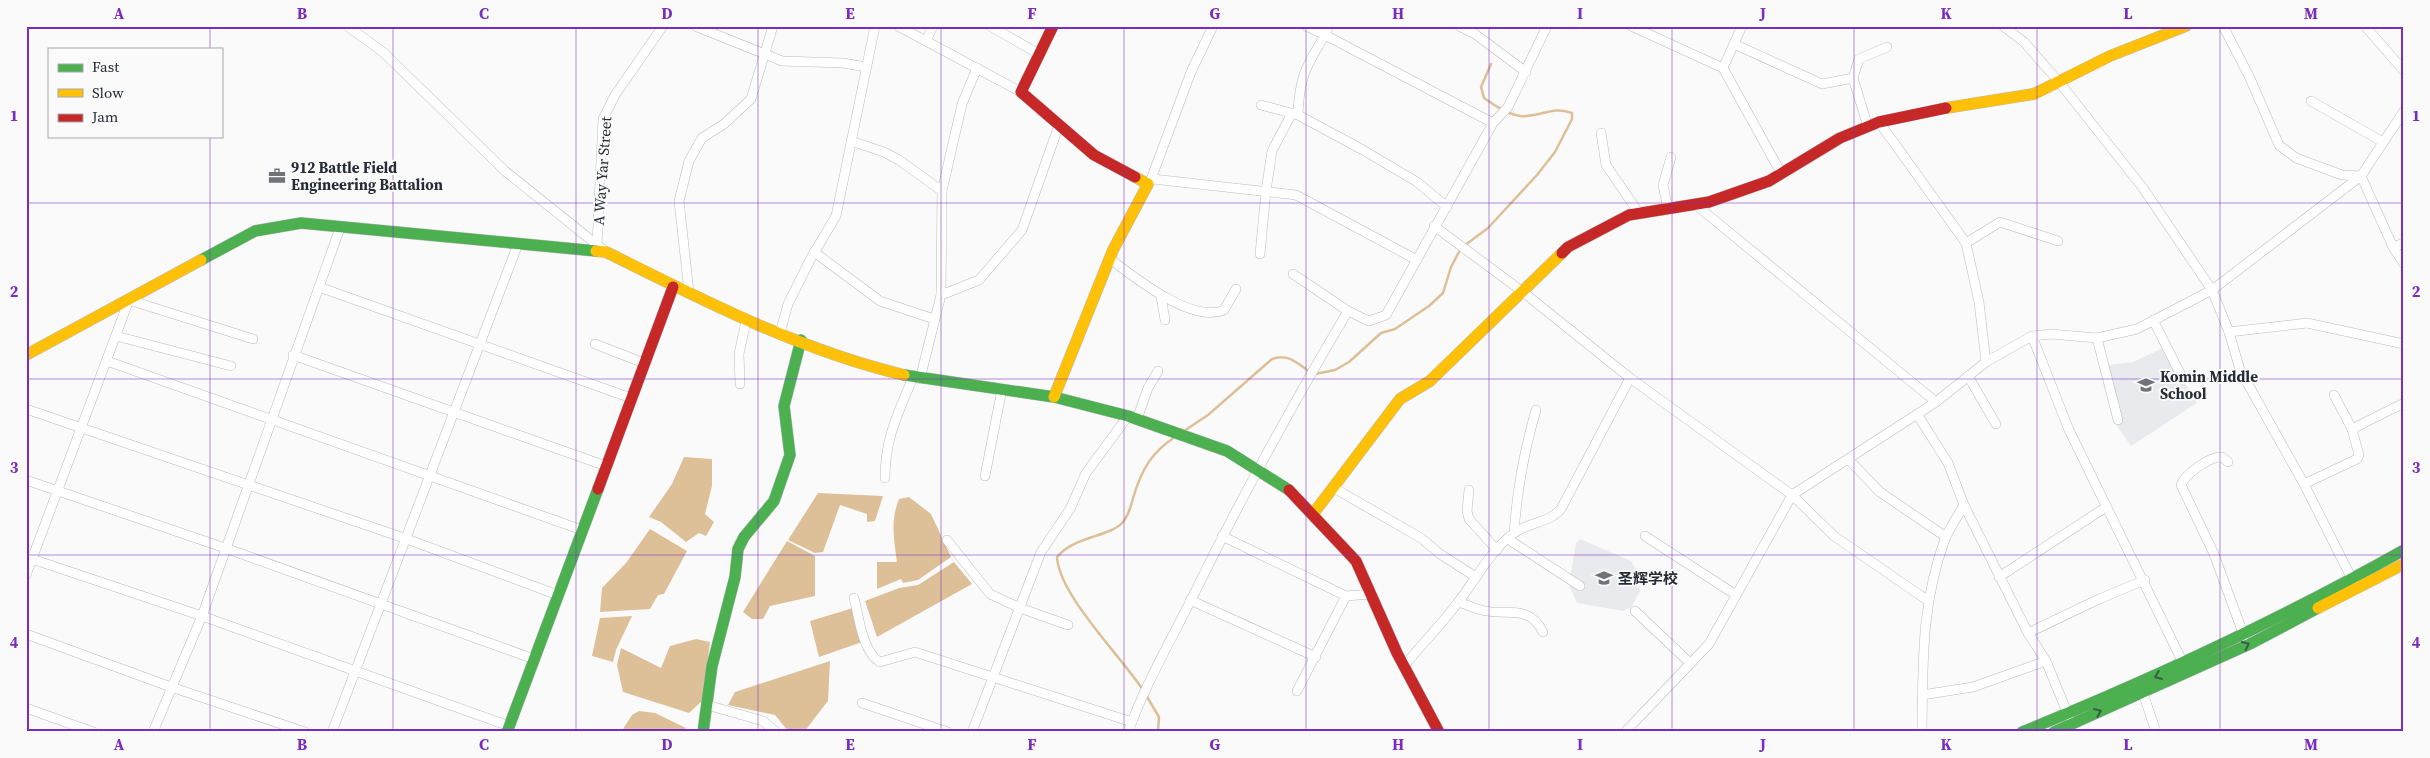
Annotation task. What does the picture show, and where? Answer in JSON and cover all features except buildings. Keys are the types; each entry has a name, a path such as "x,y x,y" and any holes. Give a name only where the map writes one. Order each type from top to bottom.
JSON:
{"street":[{"path":"347,26 383,52 504,171 606,252 673,287 689,292 746,320 802,340 857,364 917,378 1002,388 1054,397 1133,418 1168,430 1228,451 1257,468 1292,491 1356,561 1404,666 1439,732"},
{"name":"A Way Yar Street","path":"597,244 603,119 615,95 663,26"},
{"path":"696,26 782,61 843,63 866,67"},
{"path":"689,292 679,201 689,161 702,138 724,124 751,98 766,54 772,26"},
{"path":"780,333 788,304 814,252 836,216 874,26"},
{"path":"898,26 1021,92 1094,155 1151,182 1296,195 1417,260"},
{"path":"926,41 933,26"},
{"path":"990,26 1040,54"},
{"path":"1021,92 1053,26"},
{"path":"1054,397 1110,259 1151,182 1191,72 1213,26"},
{"path":"1306,26 1493,123"},
{"path":"1260,254 1272,151 1295,114 1305,68 1329,26"},
{"path":"1459,26 1475,34 1526,72"},
{"path":"1293,274 1348,311 1369,321 1386,315 1493,123 1502,116 1508,107 1547,26"},
{"path":"1631,26 1723,68 1781,173"},
{"path":"1723,68 1742,26"},
{"path":"2003,26 2024,42 2059,82 2143,188 2212,290 2229,332 2240,370 2304,484 2355,584"},
{"path":"1313,514 1400,399 1430,381 1568,246 1629,215 1696,205 1769,181 1840,138 1879,122 1916,113 2034,94 2110,56 2186,26"},
{"path":"2223,26 2249,76 2279,145 2296,158 2342,175 2362,176"},
{"path":"2365,26 2404,71"},
{"path":"1734,44 1822,84 1853,78"},
{"path":"1868,127 1853,78 1859,59 1887,47"},
{"path":"885,478 885,453 888,440 917,378 941,294 942,191 962,104 977,68"},
{"path":"2311,101 2383,142"},
{"path":"1261,105 1295,114 1417,182 1447,207"},
{"path":"1625,732 1709,644 1792,495 1936,402 1986,362 2032,336 2051,334 2097,338 2137,328 2212,290 2362,176 2404,111"},
{"path":"1879,122 1966,243 1979,302 1986,362"},
{"path":"941,294 979,280 1022,230 1059,125"},
{"path":"1601,133 1606,165 1640,213"},
{"path":"851,140 892,156 942,191"},
{"path":"1668,209 1663,185 1671,157"},
{"path":"2362,176 2392,247 2404,264"},
{"path":"1696,205 1936,402"},
{"path":"1966,243 2000,222 2058,241"},
{"path":"29,352 256,231 301,223 606,252"},
{"path":"1434,226 1523,292 1630,378 1792,495 1834,536 1927,600"},
{"path":"153,732 202,616 293,355 340,228"},
{"path":"2392,247 2404,243"},
{"path":"332,732 404,538 518,244"},
{"path":"814,252 880,301 934,319"},
{"path":"1110,259 1161,296 1199,310 1220,312 1224,310 1236,288"},
{"path":"319,287 631,398"},
{"path":"29,559 202,616 508,729 673,287"},
{"path":"1161,296 1165,320"},
{"path":"26,575 29,559 59,493 129,300"},
{"path":"129,300 253,339"},
{"path":"1128,732 1146,687 1257,468 1348,311"},
{"path":"740,384 739,354 746,320"},
{"path":"2153,320 2182,377"},
{"path":"2229,332 2307,323 2404,344"},
{"path":"116,336 231,366"},
{"path":"2032,336 2069,430 2145,580 2186,668"},
{"path":"2097,338 2118,420"},
{"path":"703,732 712,666 722,619 735,577 738,549 744,537 774,501 790,454 784,406 802,340"},
{"path":"595,344 644,364"},
{"path":"293,355 606,466"},
{"path":"107,361 582,530"},
{"path":"972,732 1041,552 1070,508 1086,474 1133,418 1158,371"},
{"path":"1968,376 1996,424"},
{"path":"1404,666 1458,602 1497,550 1511,536 1531,524 1549,519 1561,509 1630,378"},
{"path":"985,476 1002,388"},
{"path":"2304,484 2357,459 2359,455 2352,429 2334,394"},
{"path":"2352,429 2404,403"},
{"path":"26,409 404,538 558,595"},
{"path":"1511,536 1525,448 1536,410"},
{"path":"1917,414 1948,463 1964,505 2028,633 2046,661 2070,719"},
{"path":"2228,462 2222,457 2214,458 2189,475 2181,485 2214,554 2244,636"},
{"path":"1848,459 1880,492 1946,537"},
{"path":"26,480 59,493 225,548 534,659"},
{"path":"1332,487 1400,525 1476,577"},
{"path":"1469,490 1467,511 1469,519 1497,550"},
{"path":"1922,732 1922,668 1927,600 1946,537 1964,505"},
{"path":"1999,577 2106,506"},
{"path":"1222,536 1346,596 1371,594"},
{"path":"1511,536 1580,586"},
{"path":"1645,536 1736,595"},
{"path":"947,540 990,594 1020,608 1068,625"},
{"path":"2054,732 2070,719 2186,668 2355,584 2404,550"},
{"path":"2022,732 2070,719 2143,693 2244,636 2355,584 2404,564"},
{"path":"2028,633 2099,598 2145,580"},
{"path":"1297,692 1346,596"},
{"path":"854,598 867,647 874,659 887,662 915,652 1132,722"},
{"path":"1190,600 1316,657"},
{"path":"1458,602 1480,610 1524,614 1537,620 1543,632"},
{"path":"1635,611 1690,663"},
{"path":"26,634 171,687 306,732"},
{"path":"1922,695 1973,687 2046,661"},
{"path":"2143,693 2156,732"},
{"path":"862,703 948,732"},
{"path":"707,705 762,721 776,732"},
{"path":"26,708 93,732"}],"shaded area":[{"name":"Komin Middle School","path":"2163,348 2197,403 2131,446 2117,426 2101,366 2133,362"},
{"path":"684,457 712,459 712,486 705,514 714,522 706,536 699,533 686,542 661,522 649,517 672,484"},
{"path":"818,493 883,496 875,521 867,522 867,514 840,505 823,552 815,553 788,540"},
{"path":"909,497 931,514 951,557 918,580 903,583 901,579 877,589 877,562 897,562 894,515 899,499"},
{"path":"650,529 687,551 664,594 658,595 650,609 600,612 602,588 626,563"},
{"name":"圣辉学校","path":"1580,539 1631,561 1636,570 1640,592 1631,607 1623,611 1577,603 1569,585 1576,543"},
{"path":"787,541 815,556 815,596 770,606 763,619 752,619 743,612"},
{"path":"954,562 972,584 877,637 865,601 899,588 918,585"},
{"path":"853,608 865,641 819,657 810,621"},
{"path":"632,616 616,650 613,662 592,656 600,618"},
{"path":"696,639 710,642 703,700 689,713 623,692 617,665 621,648 661,668 670,646"},
{"path":"830,661 828,701 804,732 789,732 775,715 728,705 735,692"},
{"path":"639,711 655,713 686,728 683,732 621,732 632,715"}],"waterway":[{"path":"1464,246 1488,228 1537,175 1555,152 1572,119 1572,113 1559,110 1527,116 1515,115 1488,101 1484,98 1481,87 1491,64"},
{"path":"1315,374 1335,370 1349,362 1381,333 1395,329 1429,306 1443,293 1451,267 1460,250"},
{"path":"1184,431 1208,415 1272,359 1278,357 1288,358 1310,372"},
{"path":"1143,690 1079,607 1060,572 1057,557 1073,545 1116,528 1122,523 1128,514 1144,469 1154,455 1175,437"},
{"path":"1146,695 1159,717 1158,732"}],"traffic: fast":[{"path":"201,260 255,231 301,223 596,251"},
{"path":"703,732 712,666 735,577 738,549 744,537 774,501 790,455 784,406 801,340"},
{"path":"904,375 1054,397 1128,416 1227,451 1289,490"},
{"path":"507,732 598,489"},
{"path":"2022,732 2120,691 2216,647 2311,600 2404,550"},
{"path":"2054,732 2252,643 2318,608"}],"traffic: slow":[{"path":"1946,108 2034,94 2110,56 2186,26"},
{"path":"1054,397 1113,250 1148,184 1135,177"},
{"path":"596,251 606,252 715,305 789,338 865,365 904,375"},
{"path":"1313,514 1400,399 1430,381 1562,253"},
{"path":"26,355 201,260"},
{"path":"2318,608 2404,564"}],"traffic: jam":[{"path":"1053,26 1021,92 1094,155 1135,177"},
{"path":"1562,253 1568,247 1629,215 1709,202 1769,181 1840,138 1879,122 1946,108"},
{"path":"598,489 673,287"},
{"path":"1289,490 1356,561 1397,653 1439,732"}],"place":[{"name":"912 Battle Field Engineering Battalion","path":"277,176"},
{"name":"Komin Middle School","path":"2146,385"},
{"name":"圣辉学校","path":"1604,578"}]}
